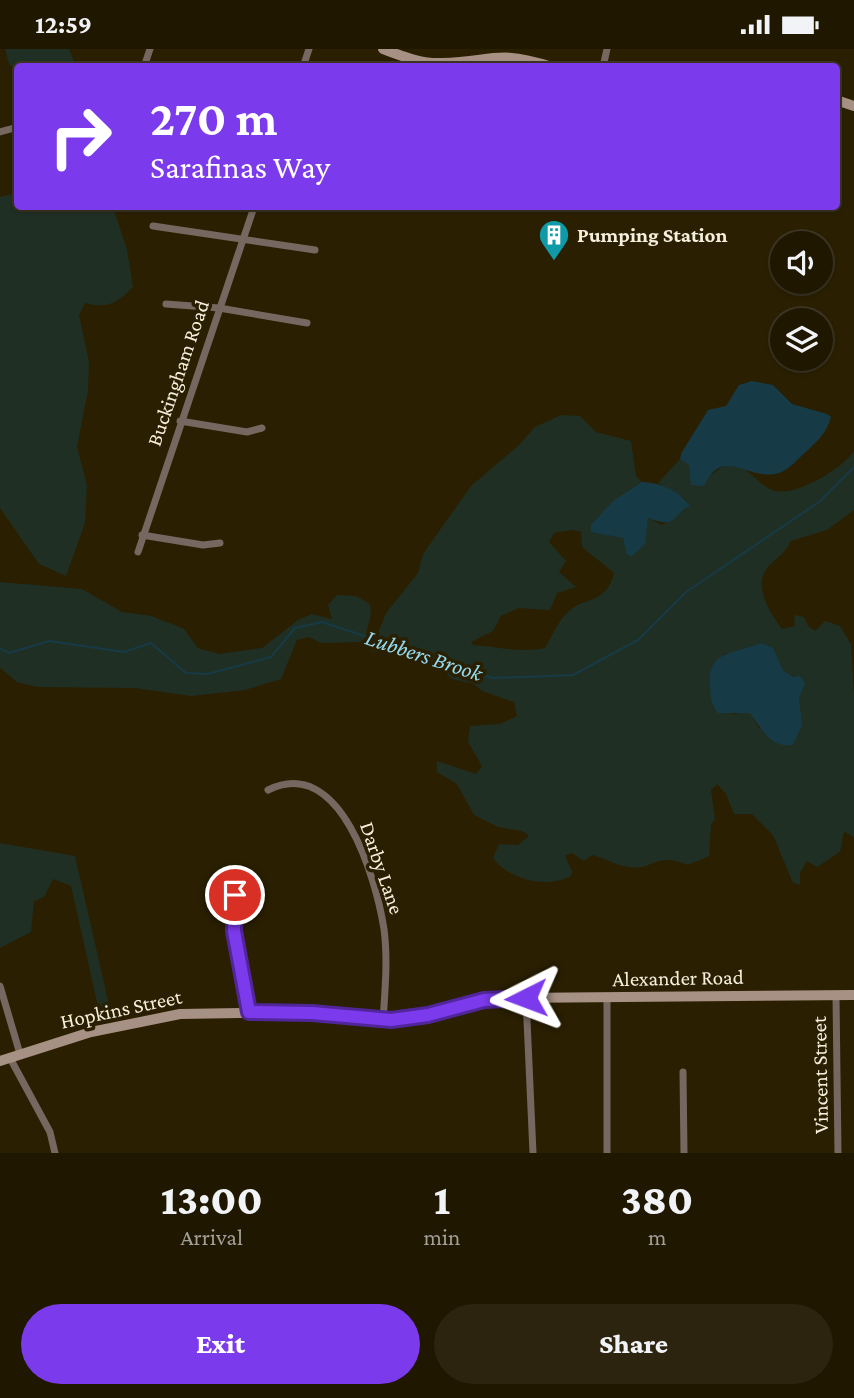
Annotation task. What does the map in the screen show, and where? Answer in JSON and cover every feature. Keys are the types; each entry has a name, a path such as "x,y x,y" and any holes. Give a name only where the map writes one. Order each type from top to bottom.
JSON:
{"street":[{"path":"383,49 409,58 437,63 490,52 513,51 542,63"},
{"name":"Buckingham Road","path":"138,552 253,210"},
{"path":"153,226 315,250"},
{"path":"166,304 219,308 307,323"},
{"path":"180,421 247,432 262,428"},
{"path":"142,535 203,545 220,543"},
{"name":"Darby Lane","path":"268,790 291,783 319,792 344,814 354,830 373,884 384,930 387,961 383,1021"},
{"path":"236,880 234,931 249,1012"},
{"path":"0,986 10,1058 50,1132 55,1153"},
{"name":"Alexander Road","path":"503,999 854,995"},
{"name":"Vincent Street","path":"836,996 838,1153"},
{"path":"526,998 533,1153"},
{"path":"607,998 607,1153"},
{"name":"Hopkins Street","path":"10,1058 91,1032 170,1015 312,1013 383,1021 418,1017 464,1004 503,999"},
{"path":"683,1072 684,1153"}],"green space":[{"path":"5,49 69,49 75,63 14,63 14,68 9,64"},
{"path":"14,194 14,210 114,210 127,250 133,287 111,304 85,303 79,315 89,362 88,390 77,447 87,485 85,523 66,576 39,564 0,508 0,197"},
{"path":"561,415 580,416 596,432 631,441 636,476 642,482 614,500 591,531 623,538 626,553 644,539 648,518 662,525 690,506 685,499 658,483 680,459 689,465 691,479 707,477 723,466 738,466 769,489 785,491 819,479 840,465 854,451 854,510 827,530 791,541 768,567 762,582 764,599 782,629 795,626 794,615 804,617 808,626 815,631 825,621 840,626 851,644 854,696 854,838 844,831 840,852 817,867 807,861 800,873 800,885 793,883 773,835 752,814 734,814 726,794 717,784 711,790 715,819 711,825 709,856 688,865 668,860 629,867 592,855 584,861 572,853 565,856 572,871 571,876 551,882 518,877 500,866 493,858 499,844 518,845 529,836 522,831 498,827 474,815 457,784 437,772 437,761 476,774 482,766 468,742 470,726 500,724 517,716 514,702 482,691 474,684 452,679 444,672 415,660 371,651 386,613 418,573 423,554 471,486 519,445 535,427","holes":["572,530 581,532 582,547 614,573 605,591 600,596 579,604 565,615 545,648 517,650 473,645 471,642 493,631 501,616 518,608 550,610 557,593 576,587 559,572 566,561 549,542 554,533","739,652 775,656 783,670 793,677 802,725 759,728 750,712 732,714 723,654"]},
{"path":"0,582 82,589 122,612 152,616 184,629 198,648 219,654 262,648 298,620 312,614 332,619 328,605 337,595 356,596 370,604 370,614 366,642 321,643 309,637 297,640 281,679 245,690 191,696 135,688 37,687 17,682 0,668"},
{"path":"0,843 75,856 112,1018 101,1020 71,886 53,879 44,897 34,901 31,932 0,948"}],"water":[{"path":"752,381 773,385 792,404 827,414 831,417 827,428 806,452 780,473 764,474 727,466 711,474 704,486 691,485 689,465 680,459 682,452 708,410 726,406 739,385"},
{"path":"642,482 669,488 690,506 669,522 648,518 645,544 631,557 626,553 623,538 591,532 591,525 614,500"},
{"path":"761,643 773,648 783,670 793,677 800,676 805,683 799,698 802,725 793,745 778,744 772,740 750,713 718,713 712,701 710,675 717,660 724,655"}],"waterway":[{"name":"Lubbers Brook","path":"0,648 9,653 49,641 124,652 151,643 186,673 208,674 271,657 295,628 322,622 492,678 573,675 638,640 686,592 819,502 854,467"}],"place":[{"name":"Pumping Station","path":"554,262"}],"route":[{"path":"235,895 235,942 243,971 249,1012 312,1013 391,1020 428,1015 484,1000 526,998"}]}
